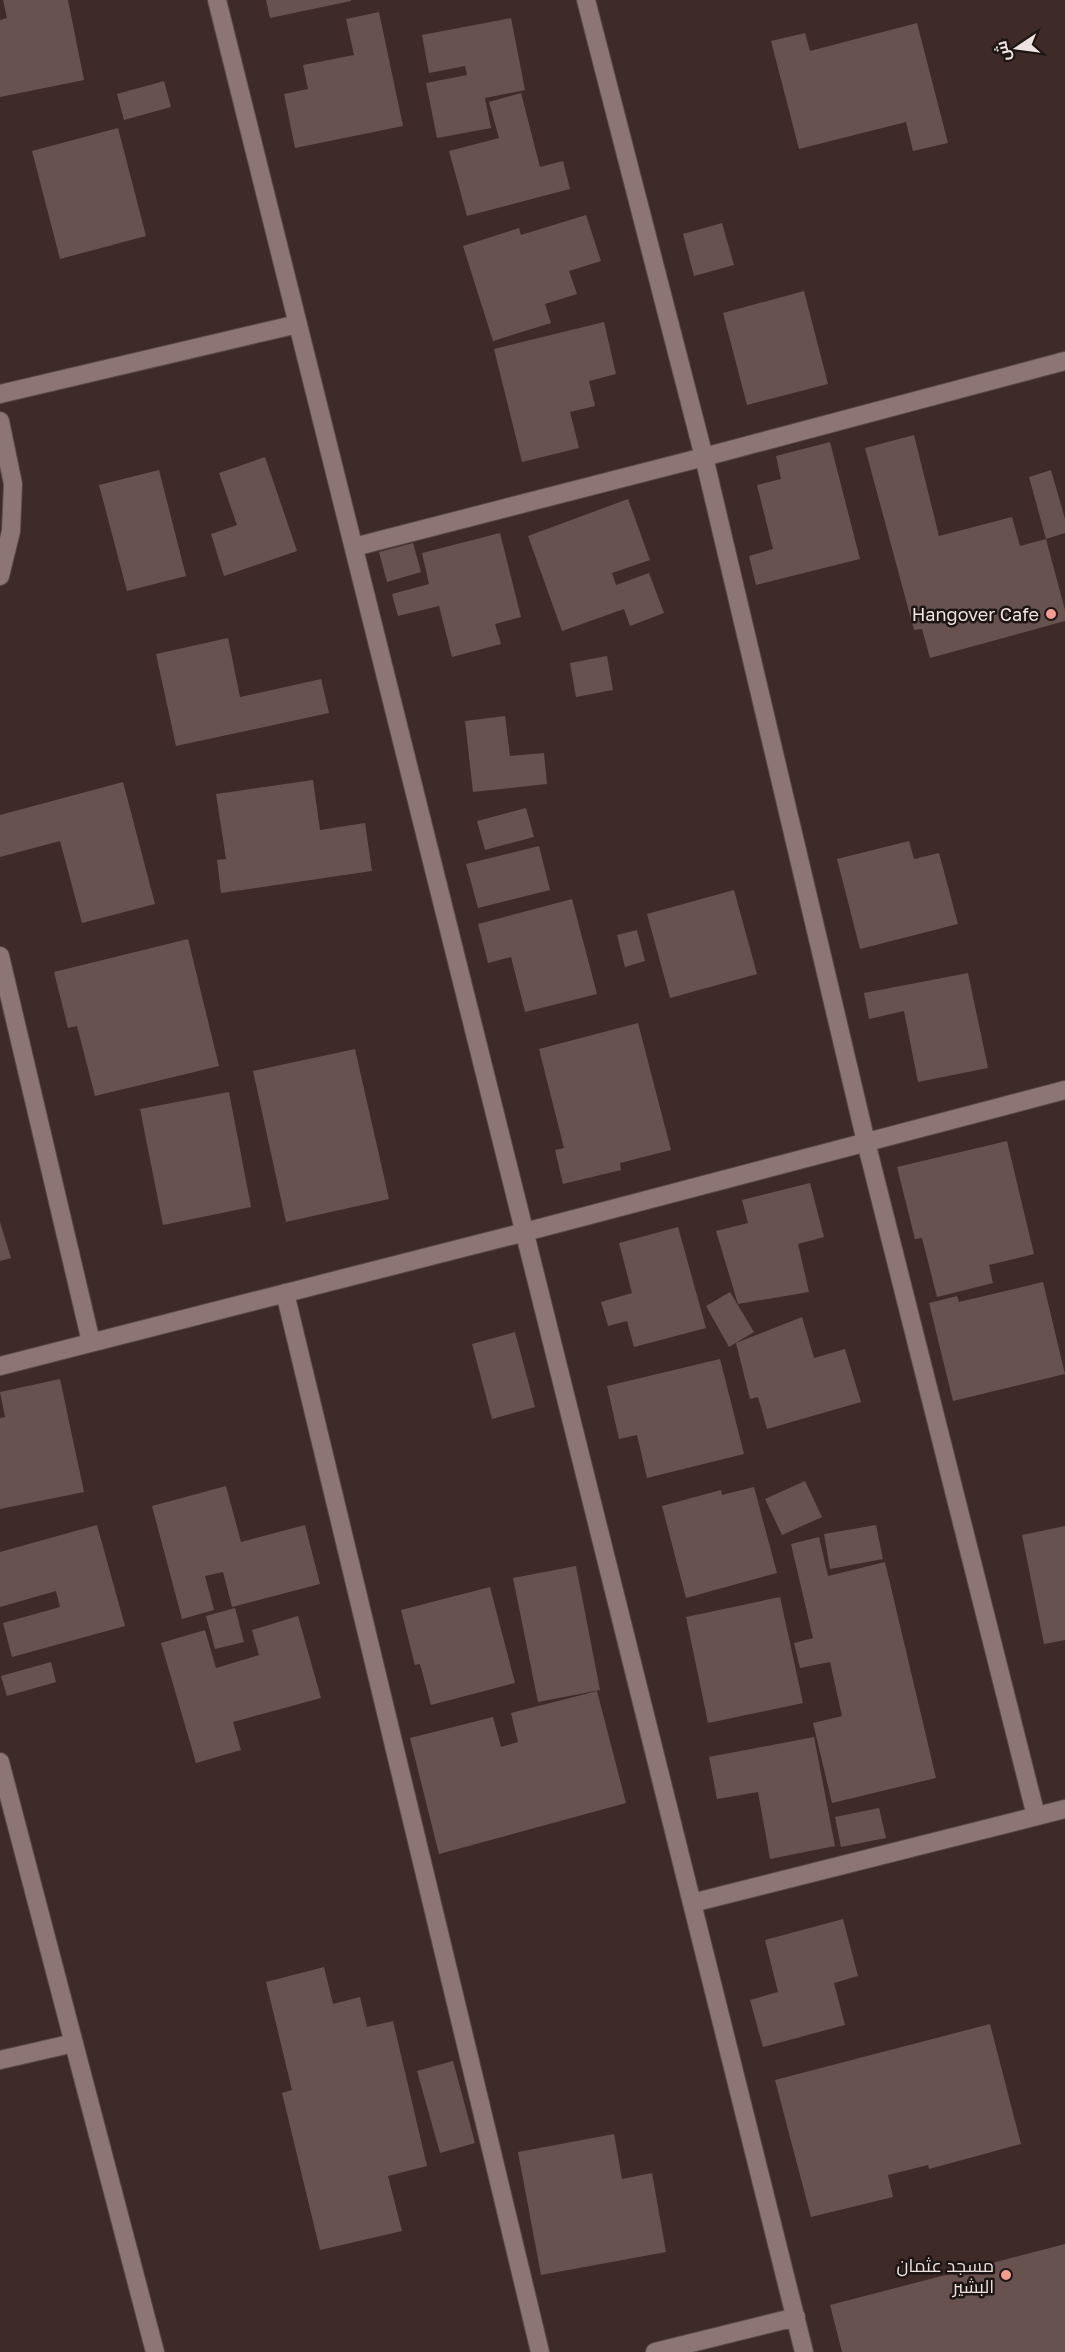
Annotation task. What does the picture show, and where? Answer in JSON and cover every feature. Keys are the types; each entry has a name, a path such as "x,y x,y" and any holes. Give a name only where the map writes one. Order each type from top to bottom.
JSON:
{"street":[{"path":"217,0 804,2352"},
{"path":"586,0 704,458 866,1142 1036,1816"},
{"path":"0,394 298,324"},
{"path":"354,547 704,458 1065,361"},
{"path":"0,421 13,484 10,531 0,576"},
{"path":"0,956 91,1342"},
{"path":"0,1366 525,1232 1065,1090"},
{"path":"285,1293 540,2352"},
{"path":"0,1762 155,2352"},
{"path":"692,1903 1065,1809"},
{"path":"0,2060 74,2043"},
{"path":"655,2352 796,2317"}],"building":[{"path":"3,0 68,0 84,80 0,97 0,20 7,18"},
{"path":"266,0 351,0 351,1 270,18"},
{"path":"379,12 403,126 295,148 284,94 308,89 303,65 354,55 346,19"},
{"path":"511,18 525,90 485,98 491,128 437,138 426,83 467,75 465,66 429,73 422,35"},
{"path":"917,23 948,143 913,151 906,122 799,149 771,41 805,33 810,51"},
{"path":"164,81 171,107 124,120 117,94"},
{"path":"521,93 540,167 563,161 570,189 467,216 449,151 499,138 489,102"},
{"path":"118,128 146,236 60,259 32,151"},
{"path":"586,215 601,261 569,271 577,294 545,304 551,323 493,341 463,246 519,228 521,235"},
{"path":"722,223 734,265 694,276 683,234"},
{"path":"804,291 828,384 747,405 723,313"},
{"path":"604,322 616,374 589,381 595,406 570,412 579,448 522,462 494,349"},
{"path":"914,435 939,536 1012,517 1020,546 1046,539 1065,610 1065,621 930,658 922,629 914,630 865,448"},
{"path":"830,442 860,559 756,585 749,556 773,549 757,485 781,479 776,456"},
{"path":"265,457 297,551 224,576 211,534 237,525 219,473"},
{"path":"159,470 186,576 127,591 99,485"},
{"path":"1051,470 1065,519 1065,533 1046,539 1029,477"},
{"path":"628,499 650,560 612,573 616,585 649,573 664,613 630,626 624,609 562,631 528,536"},
{"path":"500,533 521,617 495,624 501,644 452,657 439,606 398,616 392,594 429,584 422,553"},
{"path":"413,543 421,572 387,582 379,552"},
{"path":"228,638 240,697 321,679 329,713 176,746 156,654"},
{"path":"607,656 613,690 576,697 570,663"},
{"path":"505,716 510,756 544,753 547,784 473,792 465,721"},
{"path":"313,780 320,830 365,823 372,871 221,893 217,860 226,859 216,794"},
{"path":"123,782 155,904 82,923 60,841 0,857 0,815"},
{"path":"526,808 534,837 485,850 477,821"},
{"path":"909,841 914,859 939,853 958,924 860,949 837,859"},
{"path":"539,846 550,890 478,908 466,864"},
{"path":"734,890 757,974 670,998 647,914"},
{"path":"572,899 597,994 525,1012 511,957 488,963 478,924"},
{"path":"637,930 645,961 625,967 617,935"},
{"path":"188,939 219,1066 95,1096 77,1026 68,1028 54,972"},
{"path":"968,973 988,1068 918,1082 904,1011 869,1019 864,993"},
{"path":"638,1023 671,1150 620,1163 621,1170 563,1184 555,1150 564,1148 539,1049"},
{"path":"355,1049 389,1199 286,1222 253,1071"},
{"path":"229,1092 251,1207 163,1225 140,1109"},
{"path":"1007,1141 1034,1254 989,1265 993,1283 937,1297 922,1238 915,1239 897,1167"},
{"path":"810,1183 824,1237 798,1244 809,1292 738,1304 716,1231 748,1223 742,1200"},
{"path":"0,1222 11,1258 0,1261"},
{"path":"678,1227 706,1328 634,1347 627,1321 608,1326 601,1302 632,1293 619,1243"},
{"path":"1043,1282 1065,1374 953,1401 929,1303 957,1296 959,1302"},
{"path":"730,1292 754,1332 729,1347 706,1306"},
{"path":"802,1317 814,1358 845,1349 861,1402 767,1429 758,1397 750,1399 736,1343"},
{"path":"515,1332 535,1407 492,1419 472,1344"},
{"path":"720,1359 744,1454 647,1478 637,1435 619,1439 607,1386"},
{"path":"60,1379 84,1492 0,1509 0,1418 5,1417 0,1392"},
{"path":"805,1481 822,1517 782,1535 765,1499"},
{"path":"226,1486 241,1542 305,1525 320,1584 232,1607 223,1572 205,1576 214,1610 182,1619 152,1506"},
{"path":"754,1487 777,1573 686,1598 662,1506 721,1490 722,1495"},
{"path":"97,1525 125,1626 12,1657 3,1623 60,1607 56,1591 0,1607 0,1552"},
{"path":"876,1525 883,1559 830,1569 824,1534"},
{"path":"1065,1526 1065,1640 1044,1644 1022,1535"},
{"path":"819,1537 828,1576 885,1562 936,1778 832,1803 813,1723 842,1716 830,1662 800,1668 794,1643 813,1638 791,1544"},
{"path":"576,1566 600,1690 538,1702 513,1578"},
{"path":"490,1587 515,1683 431,1705 420,1664 415,1665 401,1610"},
{"path":"780,1597 803,1703 708,1723 686,1617"},
{"path":"235,1608 244,1642 215,1649 206,1616"},
{"path":"298,1616 321,1698 233,1722 241,1750 196,1763 161,1643 205,1630 216,1668 259,1655 252,1630"},
{"path":"51,1662 56,1682 7,1696 1,1676"},
{"path":"597,1691 626,1803 439,1854 410,1738 493,1717 501,1747 518,1742 511,1713"},
{"path":"814,1737 835,1846 770,1859 758,1792 717,1799 709,1757"},
{"path":"879,1808 886,1838 841,1847 835,1817"},
{"path":"843,1919 858,1976 834,1983 845,2025 763,2047 750,2000 778,1992 765,1940"},
{"path":"324,1967 333,2004 360,1997 367,2027 393,2021 427,2166 388,2176 402,2231 320,2250 282,2093 292,2090 266,1982"},
{"path":"990,2024 1021,2144 929,2169 928,2165 888,2175 893,2197 811,2217 775,2080"},
{"path":"453,2061 475,2143 440,2153 417,2071"},
{"path":"614,2134 622,2179 652,2173 666,2252 541,2275 518,2152"},
{"name":"مسجد عثمان البشير","path":"1065,2244 1065,2352 842,2352 830,2305"}],"place":[{"name":"Hangover Cafe","path":"1051,614"},
{"name":"مسجد عثمان البشير","path":"1006,2275"}]}
